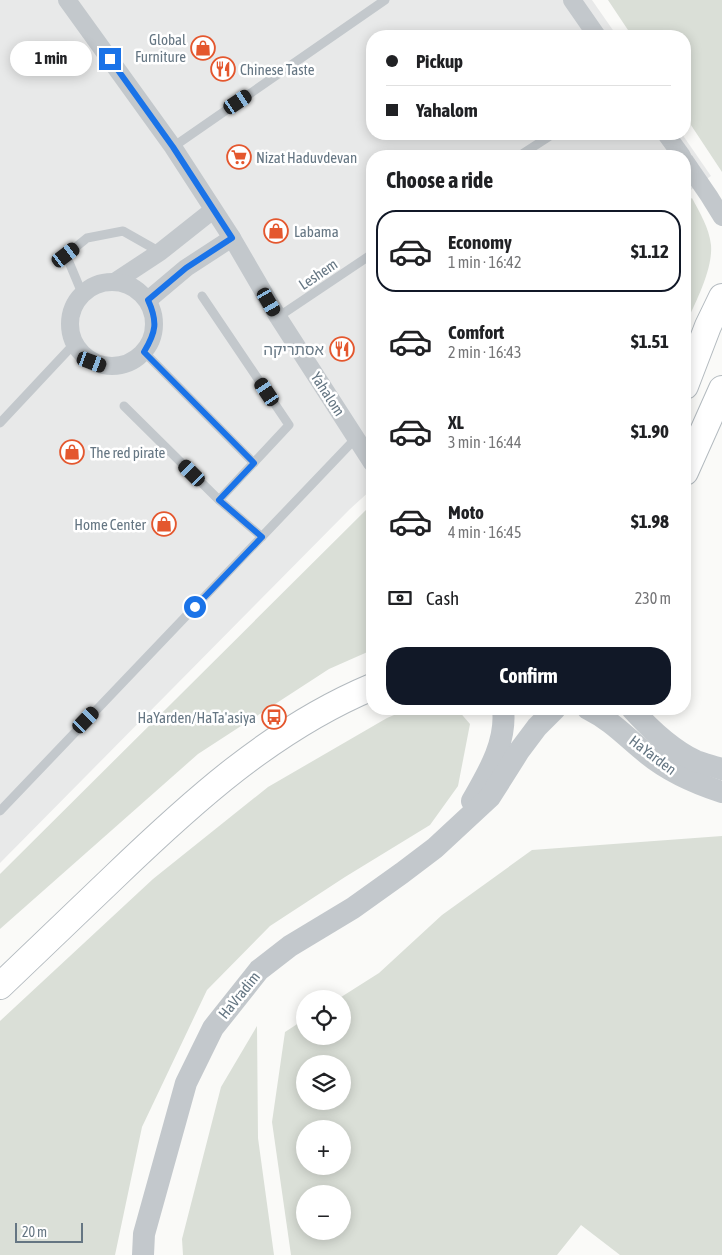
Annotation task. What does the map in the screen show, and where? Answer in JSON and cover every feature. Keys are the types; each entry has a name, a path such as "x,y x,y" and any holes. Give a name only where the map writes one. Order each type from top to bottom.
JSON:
{"main road":[{"path":"691,370 708,326 722,298"},
{"path":"691,459 722,389"},
{"path":"0,986 174,820 225,776 270,744 312,718 366,690"}],"street":[{"name":"Yahalom","path":"67,0 173,147 232,238 278,317 366,454"},
{"path":"572,0 593,30"},
{"path":"691,169 716,200 722,217"},
{"path":"116,281 134,287 148,300 154,314 153,337 144,352 127,364 102,366 92,362 80,352 74,344 70,330 70,317 75,303 82,293 94,285 116,281 160,252 213,210"},
{"path":"148,300 186,268 232,238"},
{"name":"HaVradim","path":"460,824 499,748 503,731 503,715"},
{"name":"HaVradim","path":"143,1255 144,1234 186,1083 213,1028 259,970 290,946 353,908 402,873 435,848 490,798 519,751 537,727 549,715"},
{"name":"HaYarden","path":"600,715 617,726 646,753 666,768 684,778 722,792"},
{"name":"HaYarden","path":"638,715 674,748 697,761 722,769"}],"lane":[{"path":"173,147 386,0"},
{"path":"528,150 544,140"},
{"path":"82,293 66,255 88,238 123,231 160,252"},
{"name":"Leshem","path":"278,317 366,258"},
{"path":"202,296 289,425 219,500"},
{"path":"0,422 74,344"},
{"path":"144,352 254,463"},
{"path":"124,406 219,500 262,537"},
{"path":"0,810 356,438"}],"shaded area":[{"path":"0,0 592,0 613,30 366,30 366,140 686,140 711,176 691,190 691,150 366,150 366,494 0,863"},
{"path":"608,0 722,0 722,172 691,125 691,30 628,30"},
{"path":"691,199 704,221 711,245 711,255 706,276 691,312"},
{"path":"366,510 366,653 329,669 198,754 0,929 0,874"},
{"path":"394,715 462,715 470,724 458,786 430,825 270,926 207,990 142,1127 115,1255 0,1255 0,1021 153,879 268,787"},
{"path":"722,836 722,1255 620,1255 581,1225 557,1255 291,1255 272,1122 285,1032 296,1025 296,1045 351,1045 351,991 379,973 442,915 532,850"},
{"path":"257,1026 258,1138 274,1255 183,1255 182,1239 221,1087"}],"place":[{"name":"Global Furniture","path":"203,48"},
{"name":"Chinese Taste","path":"223,69"},
{"name":"Nizat Haduvdevan","path":"239,157"},
{"name":"Labama","path":"276,231"},
{"name":"אסתריקה","path":"342,349"},
{"name":"The red pirate","path":"72,452"},
{"name":"Home Center","path":"164,524"},
{"name":"HaYarden/HaTa'asiya","path":"274,717"}],"route":[{"path":"110,59 173,147 232,238 186,268 148,300 155,322 153,337 144,352 254,463 219,500 262,537 195,607"}]}
